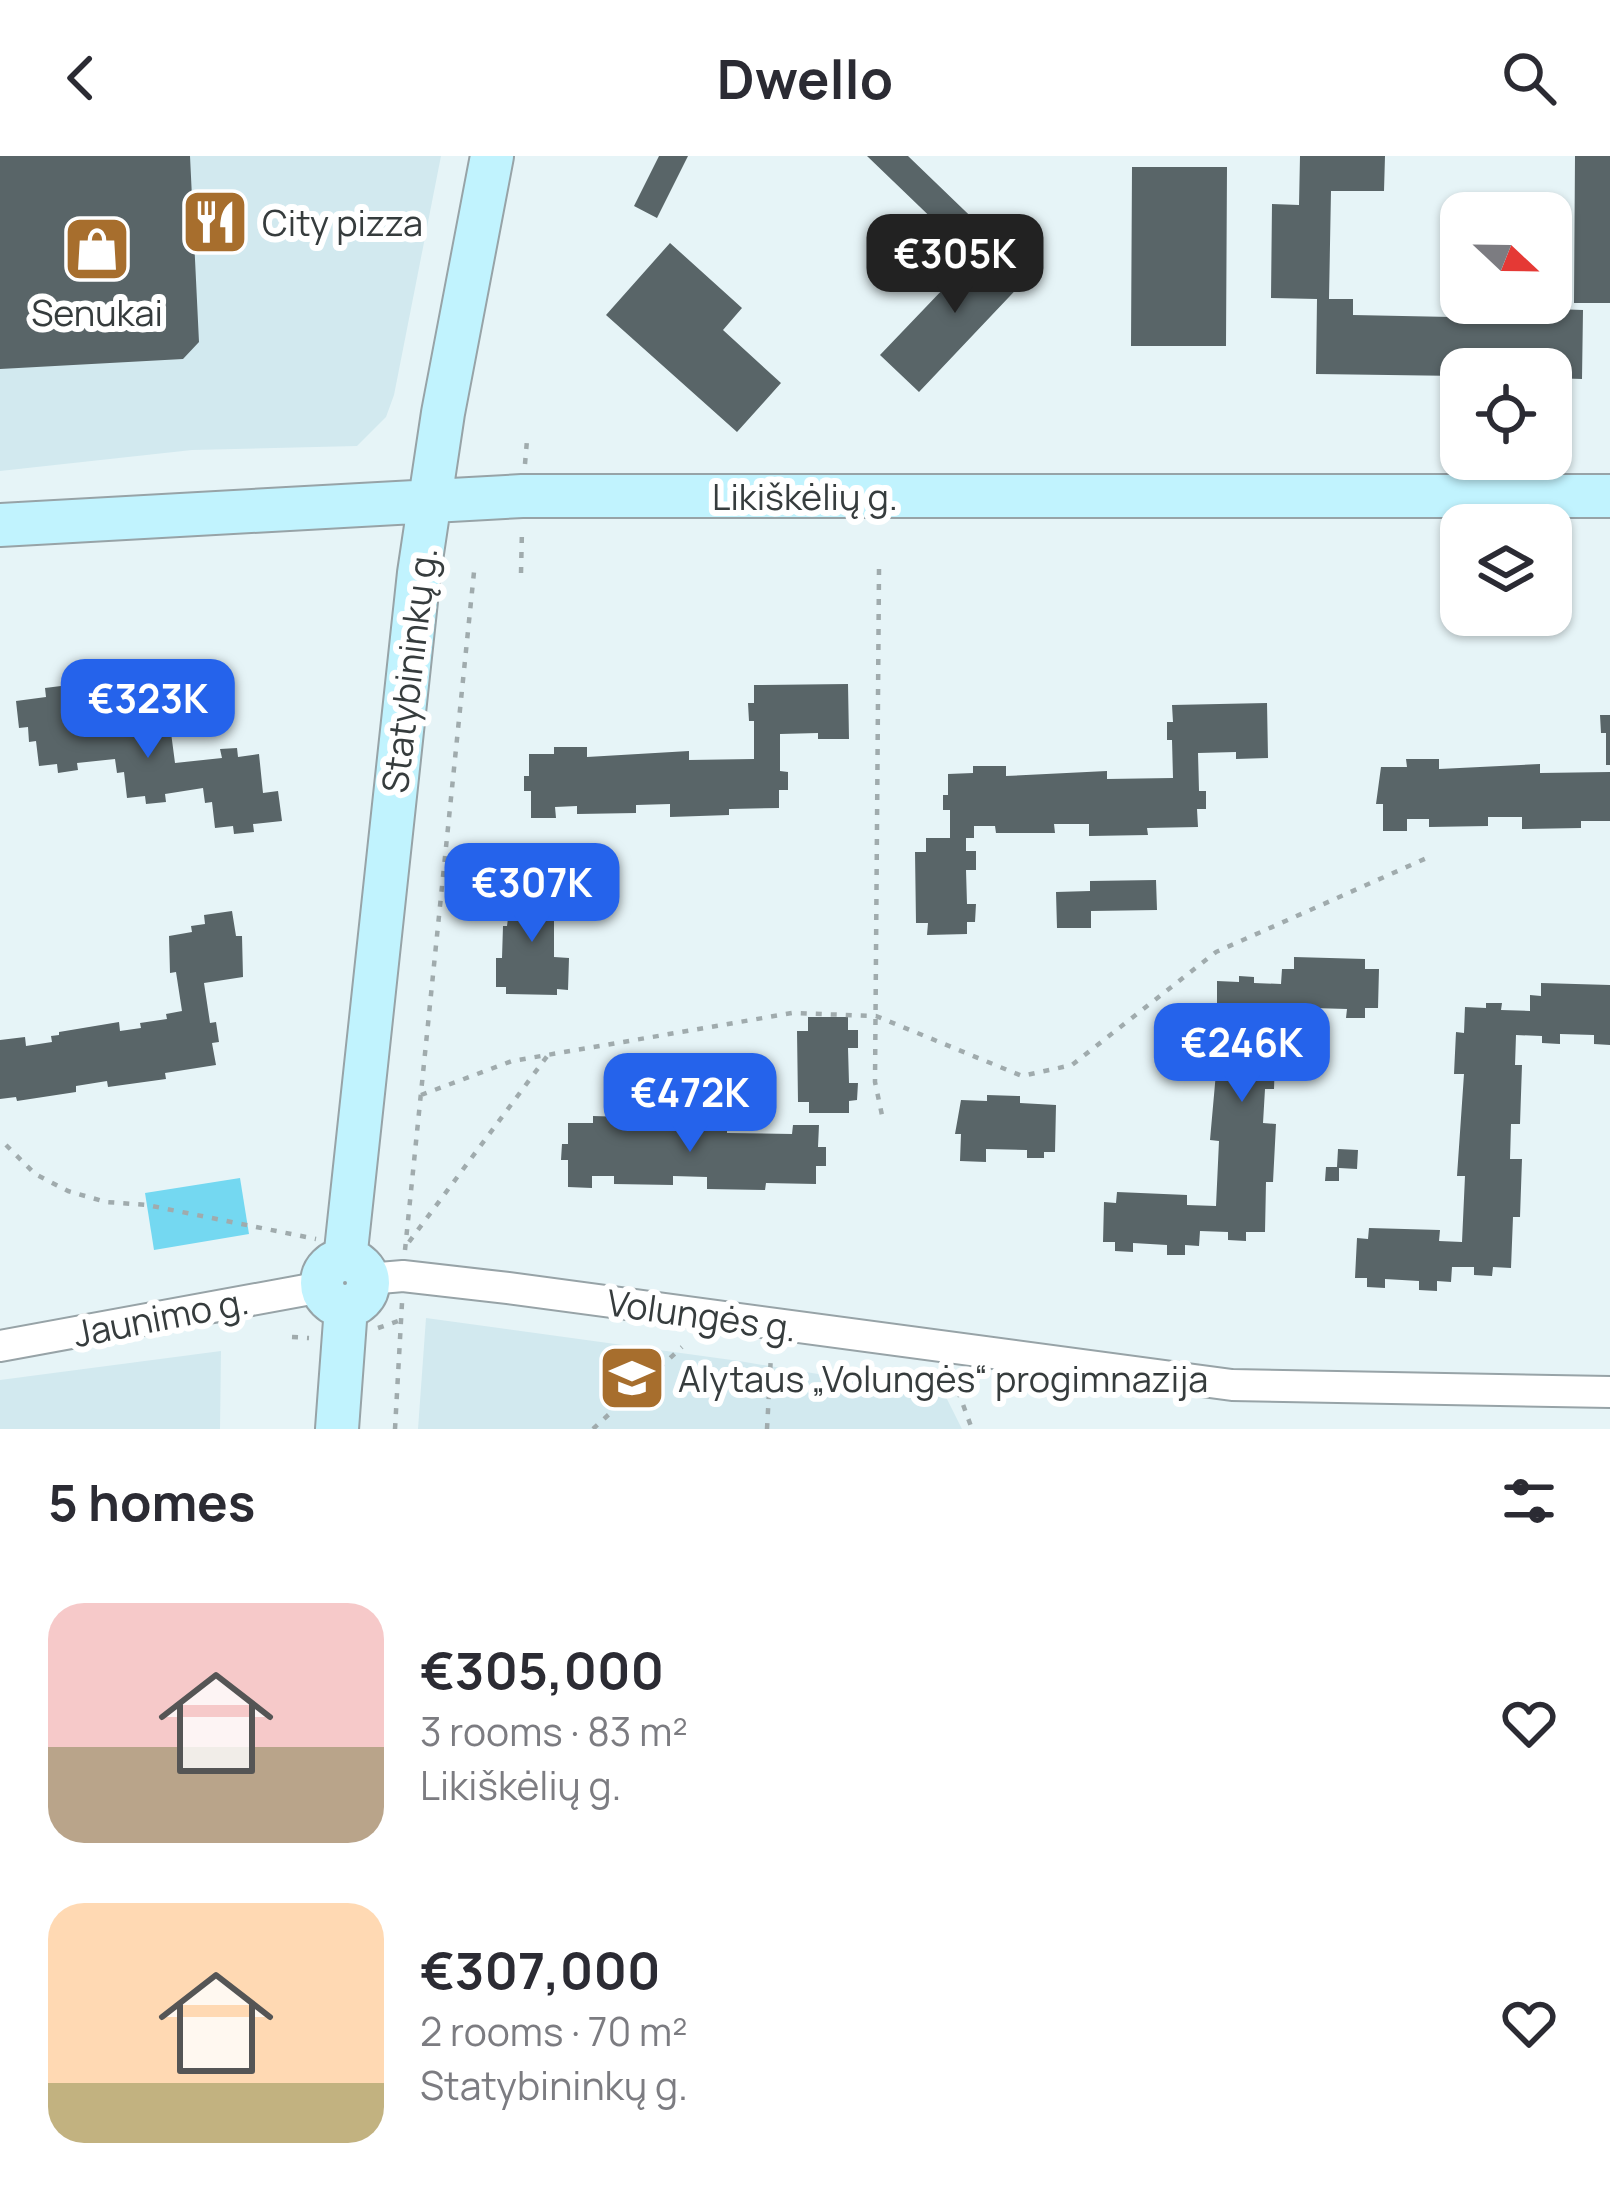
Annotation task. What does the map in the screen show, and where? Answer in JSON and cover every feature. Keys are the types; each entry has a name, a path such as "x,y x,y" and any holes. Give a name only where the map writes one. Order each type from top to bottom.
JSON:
{"street":[{"name":"Statybininkų g.","path":"337,1429 363,1271 398,741 429,501 492,156"},
{"name":"Likiškėlių g.","path":"0,525 522,496 1610,496"},
{"name":"Volungės g.","path":"363,1271 1232,1385 1610,1392"},
{"name":"Jaunimo g.","path":"0,1346 363,1271"}],"path":[{"path":"879,569 875,1082 883,1120"},
{"path":"395,1429 363,1271 421,1095 474,572"},
{"path":"421,1095 512,1061 792,1013 876,1016 1022,1076 1072,1065 1216,952 1429,857"},
{"path":"363,1271 548,1055"},
{"path":"4,1145 35,1174 68,1191 106,1202 248,1223 305,1239 363,1271"},
{"path":"767,1429 775,1325"},
{"path":"593,1429 682,1347"},
{"path":"958,1391 972,1429"}],"shaded area":[{"path":"0,156 441,156 386,417 357,446 192,450 0,471"},
{"path":"240,1178 249,1234 154,1250 145,1193"},
{"name":"Alytaus „Volungės“ progimnazija","path":"426,1318 945,1395 962,1429 418,1429"},
{"path":"221,1351 220,1429 0,1429 0,1380"}],"building":[{"name":"Senukai","path":"0,156 190,156 199,342 183,359 0,369"},
{"path":"659,156 688,156 657,218 634,206"},
{"path":"867,156 908,156 991,236 971,256"},
{"path":"1300,156 1385,156 1384,191 1331,191 1329,299 1353,299 1353,315 1440,317 1440,324 1572,324 1572,310 1583,310 1582,379 1572,379 1572,348 1440,348 1440,376 1316,374 1317,299 1271,298 1272,204 1299,205"},
{"path":"1575,156 1610,156 1610,303 1574,303"},
{"path":"1132,167 1227,167 1226,346 1131,346"},
{"name":"City pizza","path":"224,203 226,240 205,241 203,204"},
{"path":"991,239 1029,276 919,392 880,355"},
{"path":"670,243 742,308 723,330 781,383 737,432 606,315"},
{"path":"848,684 849,739 818,739 818,733 780,734 780,771 788,772 788,790 779,790 779,808 670,817 670,804 636,805 636,813 577,814 577,806 555,807 556,818 531,818 531,791 524,791 529,754 554,754 554,747 587,747 587,757 689,751 689,760 754,759 754,721 749,721 748,703 754,703 754,685"},
{"path":"61,686 63,695 83,693 87,731 133,729 133,720 149,718 150,727 170,725 175,763 222,758 220,749 237,748 238,757 259,754 263,793 278,791 282,821 253,824 254,832 234,834 233,826 215,828 212,802 205,803 203,788 165,794 166,802 146,804 145,796 127,798 124,772 117,773 115,759 77,763 78,770 58,773 57,764 39,766 36,741 29,742 28,727 19,728 16,701 46,697 45,688"},
{"path":"1267,703 1268,758 1236,759 1236,752 1198,753 1199,791 1206,791 1206,809 1197,809 1198,827 1147,828 1148,835 1089,836 1089,824 1054,824 1055,833 996,833 995,826 974,826 974,838 966,838 966,851 976,851 976,870 966,870 967,904 976,904 975,922 967,922 967,934 927,935 928,923 916,923 915,852 926,852 926,838 950,838 950,810 943,810 948,774 973,773 973,766 1006,766 1006,776 1107,771 1107,779 1173,778 1172,740 1167,740 1172,705"},
{"path":"1600,715 1610,715 1610,765 1606,765 1606,733 1601,733"},
{"path":"1406,759 1439,759 1439,769 1540,764 1540,773 1610,772 1610,821 1581,821 1581,828 1522,829 1522,817 1488,817 1488,826 1429,827 1429,819 1407,819 1407,831 1383,831 1383,804 1376,804 1381,767 1407,767"},
{"path":"1156,880 1157,910 1091,911 1091,928 1057,928 1056,892 1090,891 1090,881"},
{"path":"512,887 555,887 554,898 561,898 560,918 554,918 554,957 569,958 568,990 557,989 557,995 506,994 506,987 496,987 496,958 502,958"},
{"path":"232,911 236,936 242,936 243,977 204,983 210,1023 216,1022 219,1042 212,1043 216,1065 165,1073 166,1079 108,1087 107,1081 76,1086 76,1092 0,1099 0,1040 25,1037 26,1046 52,1042 51,1036 59,1032 119,1022 120,1031 141,1028 140,1023 182,1011 176,972 170,973 169,936 192,932 191,926 205,924 204,915"},
{"path":"1294,957 1365,959 1365,969 1379,969 1378,1008 1365,1008 1365,1018 1346,1018 1347,1009 1313,1008 1313,1018 1294,1017 1295,1009 1269,1008 1268,1030 1276,1030 1274,1089 1265,1089 1263,1123 1276,1124 1273,1182 1266,1182 1265,1232 1246,1232 1246,1241 1228,1240 1228,1232 1200,1231 1199,1246 1185,1245 1185,1255 1167,1255 1167,1245 1133,1243 1133,1252 1115,1251 1115,1242 1103,1242 1104,1202 1116,1203 1117,1192 1187,1195 1187,1205 1216,1206 1219,1141 1210,1140 1219,1039 1208,1039 1209,1006 1217,1006 1217,981 1239,982 1239,976 1254,977 1254,983 1281,984 1282,969 1294,969"},
{"path":"1541,983 1610,985 1610,1045 1594,1044 1594,1035 1560,1034 1560,1044 1542,1043 1542,1036 1516,1035 1515,1065 1522,1065 1520,1124 1511,1124 1510,1159 1522,1159 1520,1217 1513,1217 1511,1268 1493,1267 1492,1276 1474,1275 1474,1267 1452,1267 1451,1282 1437,1281 1437,1291 1419,1290 1419,1281 1385,1279 1385,1288 1367,1287 1367,1278 1355,1278 1357,1238 1368,1239 1369,1228 1440,1230 1439,1241 1462,1242 1465,1176 1457,1176 1464,1074 1454,1074 1456,1032 1464,1033 1465,1007 1502,1003 1501,1010 1530,1011 1530,995 1541,996"},
{"path":"808,1017 848,1017 848,1030 858,1030 858,1048 848,1048 849,1083 858,1083 857,1100 849,1101 849,1113 809,1113 809,1102 798,1102 797,1031 808,1031"},
{"path":"987,1095 1020,1096 1020,1103 1056,1105 1055,1152 1027,1158 1027,1150 986,1149 986,1162 960,1161 961,1134 955,1134 961,1100 987,1101"},
{"path":"593,1116 626,1117 626,1127 727,1125 727,1133 792,1134 793,1125 819,1125 818,1147 826,1147 826,1166 816,1166 816,1184 766,1183 765,1190 707,1189 707,1177 673,1176 673,1185 614,1184 614,1176 592,1176 592,1188 568,1187 568,1160 561,1160 562,1144 568,1144 568,1123 593,1123"},
{"path":"1338,1149 1358,1150 1357,1169 1339,1168 1339,1181 1325,1181 1326,1167 1337,1167"}],"place":[{"name":"City pizza","path":"215,222"},
{"name":"Senukai","path":"97,249"},
{"name":"Alytaus „Volungės“ progimnazija","path":"632,1378"}]}
